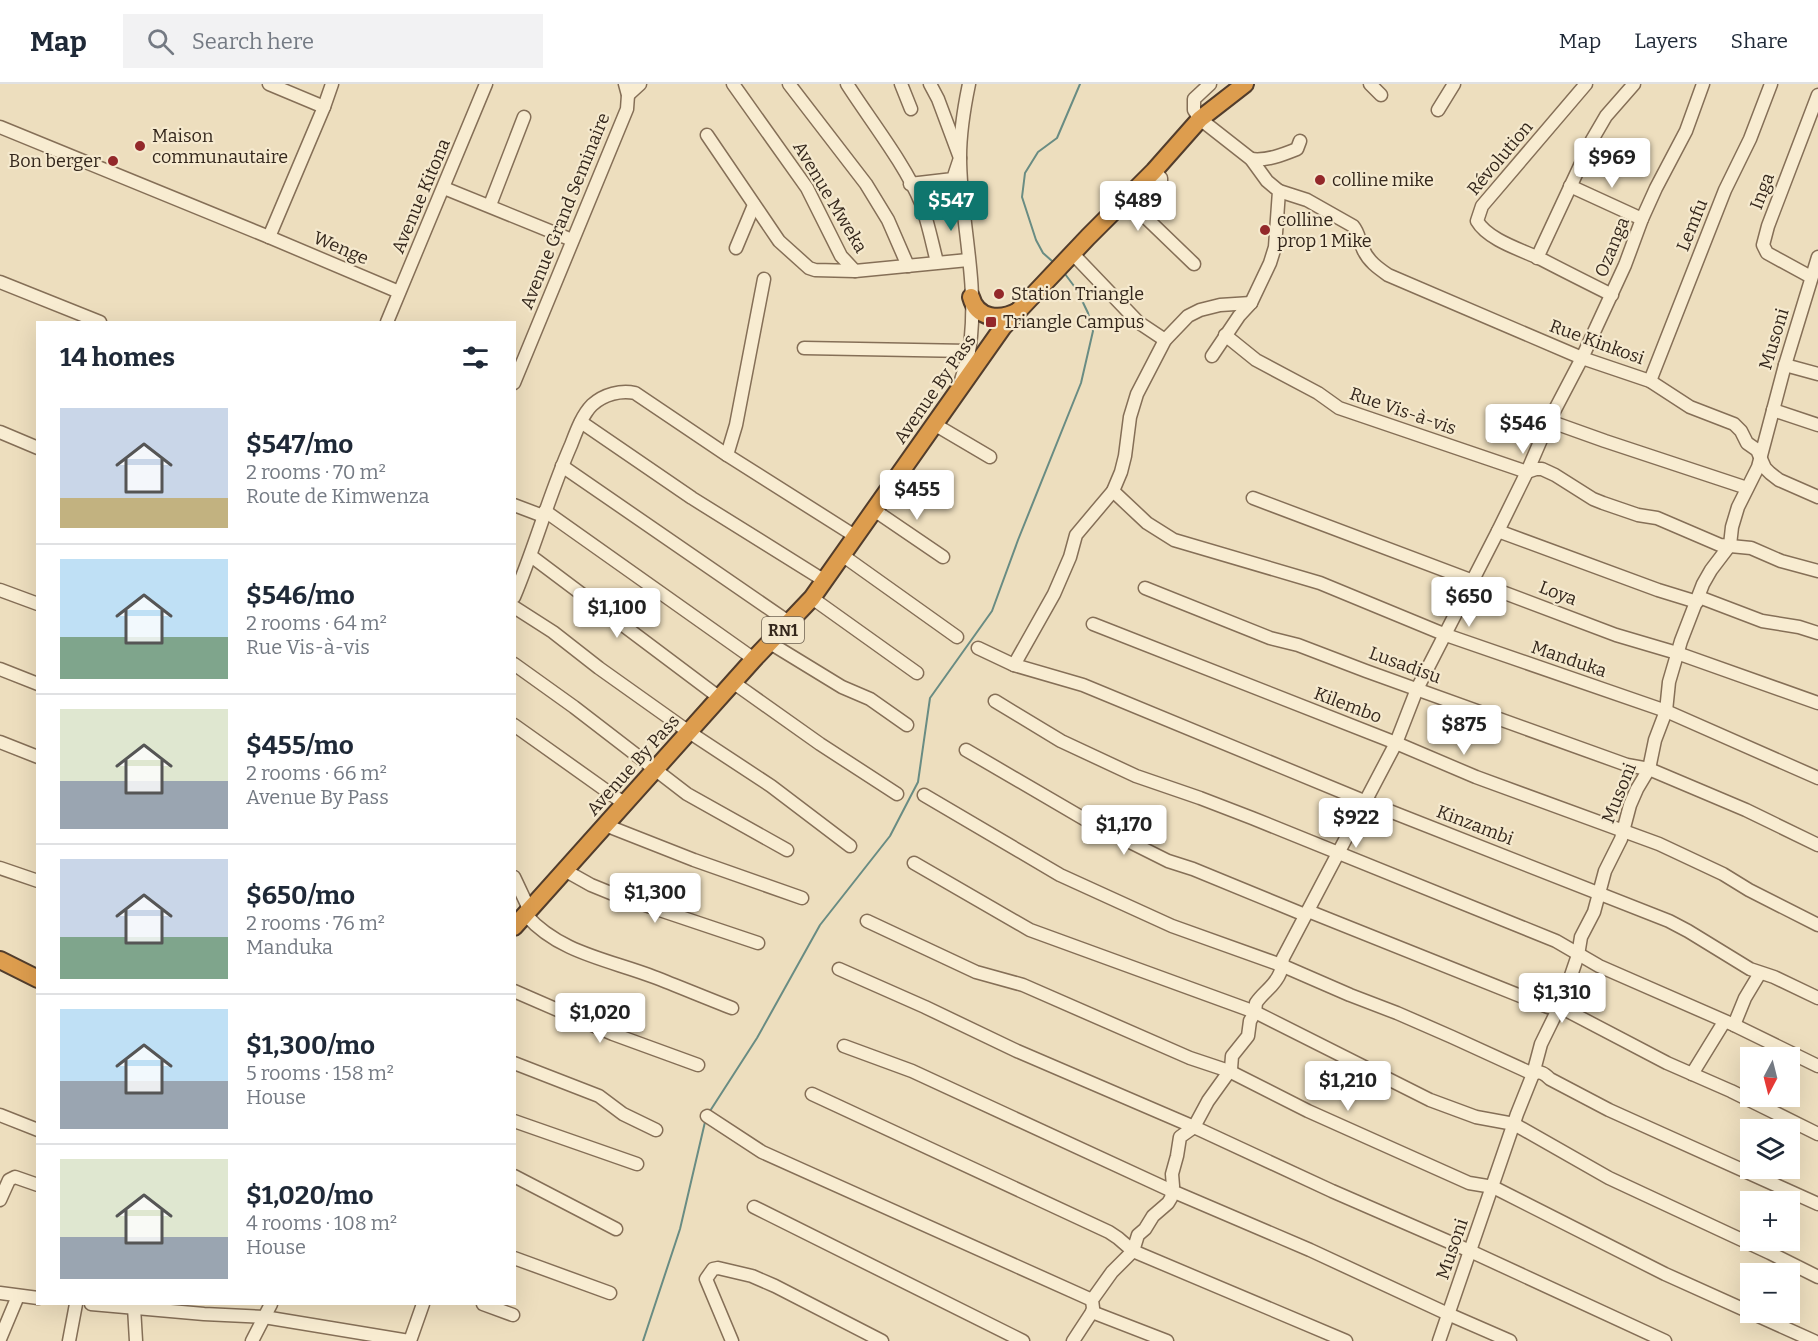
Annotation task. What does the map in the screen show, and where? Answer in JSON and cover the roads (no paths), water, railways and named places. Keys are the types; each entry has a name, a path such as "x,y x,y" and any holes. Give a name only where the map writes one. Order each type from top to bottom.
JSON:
{"highway":[{"name":"Avenue By Pass","path":"524,918 754,659 812,598 1004,327 1154,171 1200,119 1245,84"},
{"path":"971,297 979,311 995,317 1007,317 1021,309"},
{"path":"0,960 36,978"},
{"path":"0,972 36,979"}],"street":[{"path":"269,84 324,107"},
{"path":"268,237 332,84"},
{"name":"Avenue Kitona","path":"387,321 486,84"},
{"path":"626,90 640,84"},
{"name":"Avenue Mweka","path":"733,84 807,188 841,256 855,271"},
{"path":"789,84 866,184 888,220 908,266"},
{"path":"847,84 904,170 921,205 937,262"},
{"path":"901,84 911,109"},
{"path":"910,184 953,179 960,158 930,84"},
{"path":"959,389 969,351 972,328 960,158 969,84"},
{"path":"1210,84 1194,99 1194,110 1200,119 1251,159 1267,181 1279,190 1275,247 1267,269 1251,303 1239,316 1212,356"},
{"path":"1370,84 1381,94"},
{"path":"1438,110 1454,84"},
{"name":"Révolution","path":"1586,84 1482,206 1477,217 1479,225 1491,235 1612,295"},
{"path":"1537,258 1606,116 1634,84"},
{"name":"Ozanga","path":"1172,1191 1172,1174 1180,1137 1194,1127 1208,1101 1232,1068 1232,1056 1247,1039 1256,1002 1274,985 1281,972 1282,958 1396,743 1417,689 1498,531 1549,421 1612,295 1642,219 1686,131 1703,84"},
{"name":"Lemfu","path":"1650,381 1725,190 1750,139 1772,84"},
{"name":"Avenue Grand Seminaire","path":"516,378 627,108 626,90"},
{"name":"Inga","path":"1811,277 1767,254 1763,245 1768,226 1818,95"},
{"path":"490,205 524,117"},
{"name":"Wenge","path":"0,127 399,292"},
{"path":"707,135 779,241 808,268 855,271 968,260"},
{"path":"1251,159 1278,156 1297,149 1300,141"},
{"path":"1154,171 1161,178 1161,182 1141,204 1140,212 1194,264"},
{"path":"1570,186 1642,219"},
{"path":"444,188 573,240"},
{"name":"Rue Kinkosi","path":"1279,190 1307,200 1342,219 1358,232 1361,247 1366,256 1388,275 1582,358 1650,381 1690,407 1734,424 1747,443 1757,450 1765,468 1779,480 1818,497"},
{"path":"736,248 754,205"},
{"path":"1073,254 1138,322 1165,340"},
{"name":"Musoni","path":"1439,1341 1533,1074 1541,1044 1560,1006 1578,954 1581,937 1594,912 1605,871 1621,839 1637,789 1649,769 1666,711 1669,682 1677,653 1703,584 1730,545 1738,507 1761,459 1785,365 1818,257"},
{"path":"727,455 738,415 764,279"},
{"path":"0,282 98,321"},
{"path":"1014,664 1054,594 1070,557 1076,535 1113,491 1123,464 1130,417 1137,394 1165,340 1188,316 1200,310 1220,305 1251,303"},
{"name":"Rue Vis-à-vis","path":"1226,335 1256,360 1318,393 1339,408 1527,472 1542,469 1593,499 1638,515 1664,521 1720,545 1751,548 1781,561 1818,571"},
{"path":"804,348 969,351"},
{"path":"1785,365 1818,374"},
{"path":"516,592 531,556 544,513 581,422 590,406 598,400 624,391 635,393 727,455 855,536"},
{"path":"1773,410 1818,425"},
{"path":"1549,421 1747,488"},
{"path":"581,422 692,498 825,581"},
{"path":"934,424 990,457"},
{"path":"0,432 36,447"},
{"path":"562,466 790,623"},
{"name":"Manduka","path":"1113,491 1147,523 1174,540 1320,583 1446,635 1666,711 1818,778"},
{"name":"Loya","path":"1253,498 1617,635 1677,653 1818,703"},
{"path":"516,506 544,513 754,659"},
{"path":"873,510 943,557"},
{"path":"1498,531 1658,590 1698,600 1762,621 1799,627 1818,633"},
{"path":"842,555 957,637"},
{"path":"531,556 720,698"},
{"name":"Lusadisu","path":"1145,588 1270,638 1298,645 1627,765 1649,769 1746,810 1818,845"},
{"path":"0,590 36,603"},
{"path":"812,598 916,673"},
{"path":"516,608 553,632 689,732 771,786 850,846"},
{"name":"Kilembo","path":"1093,624 1396,743 1476,777 1623,830 1723,874 1818,925"},
{"path":"770,643 842,687 870,699 908,725"},
{"name":"Kinzambi","path":"978,648 1014,664 1083,685 1364,801 1669,921 1750,969 1774,977 1818,998"},
{"path":"516,665 687,794 787,850"},
{"path":"0,669 36,683"},
{"path":"734,683 820,744 897,794"},
{"path":"995,701 1062,741 1136,776 1200,798 1338,852 1556,941 1599,966 1818,1066"},
{"path":"516,726 626,804"},
{"path":"0,742 36,756"},
{"path":"966,750 1086,820 1168,861 1548,1007 1560,1006 1667,1063 1731,1091 1818,1134"},
{"path":"924,795 1060,874 1172,926 1281,965 1533,1074 1541,1072 1609,1110 1818,1204"},
{"path":"605,825 694,860 802,898"},
{"path":"914,863 1030,930 1255,1012 1430,1100 1476,1117 1514,1124 1609,1178 1770,1253 1818,1278"},
{"path":"0,868 36,880"},
{"path":"566,871 618,896 758,943"},
{"path":"516,885 524,918 550,937 574,950 652,976 732,1008"},
{"path":"867,921 976,972 1023,985 1190,1058 1229,1071 1308,1111 1468,1183 1493,1187 1655,1269 1814,1341"},
{"path":"839,969 1017,1051 1194,1127 1332,1191 1470,1251 1665,1341"},
{"path":"1692,1074 1729,1024 1760,973"},
{"path":"516,992 614,1034 698,1065"},
{"path":"844,1046 912,1071 1172,1191 1310,1250 1510,1341"},
{"path":"516,1064 599,1096 623,1114 656,1130"},
{"path":"812,1094 1109,1232 1133,1251 1346,1341"},
{"path":"0,1115 36,1129"},
{"path":"707,1116 762,1152 1167,1341"},
{"path":"516,1122 638,1164"},
{"path":"0,1200 9,1180 15,1177 36,1184"},
{"path":"516,1177 616,1229"},
{"path":"1073,1341 1112,1272 1133,1251 1138,1235 1153,1216 1168,1203 1172,1191"},
{"path":"754,1207 1023,1341"},
{"path":"516,1259 610,1293"},
{"path":"732,1341 706,1279 713,1269 718,1268 752,1276 882,1341"},
{"path":"0,1293 36,1298"},
{"path":"0,1339 18,1296"},
{"path":"69,1341 76,1305"},
{"path":"105,1305 264,1317 409,1341 423,1305"},
{"path":"252,1341 270,1305"},
{"path":"486,1305 513,1315"},
{"path":"134,1307 136,1341"}],"waterway":[{"path":"1052,261 1043,253 1036,240 1022,197 1025,173 1038,152 1057,138 1080,84"},
{"path":"710,1111 757,1038 820,925 890,836 918,782 930,698 992,611 1081,383 1093,331 1088,313 1077,290 1065,274"},
{"path":"643,1341 680,1229 705,1122"}],"place":[{"name":"Maison communautaire","path":"140,146"},
{"name":"Bon berger","path":"113,161"},
{"name":"colline mike","path":"1320,180"},
{"name":"colline prop 1 Mike","path":"1265,230"},
{"name":"Station Triangle","path":"999,294"},
{"name":"Triangle Campus","path":"991,322"}]}
